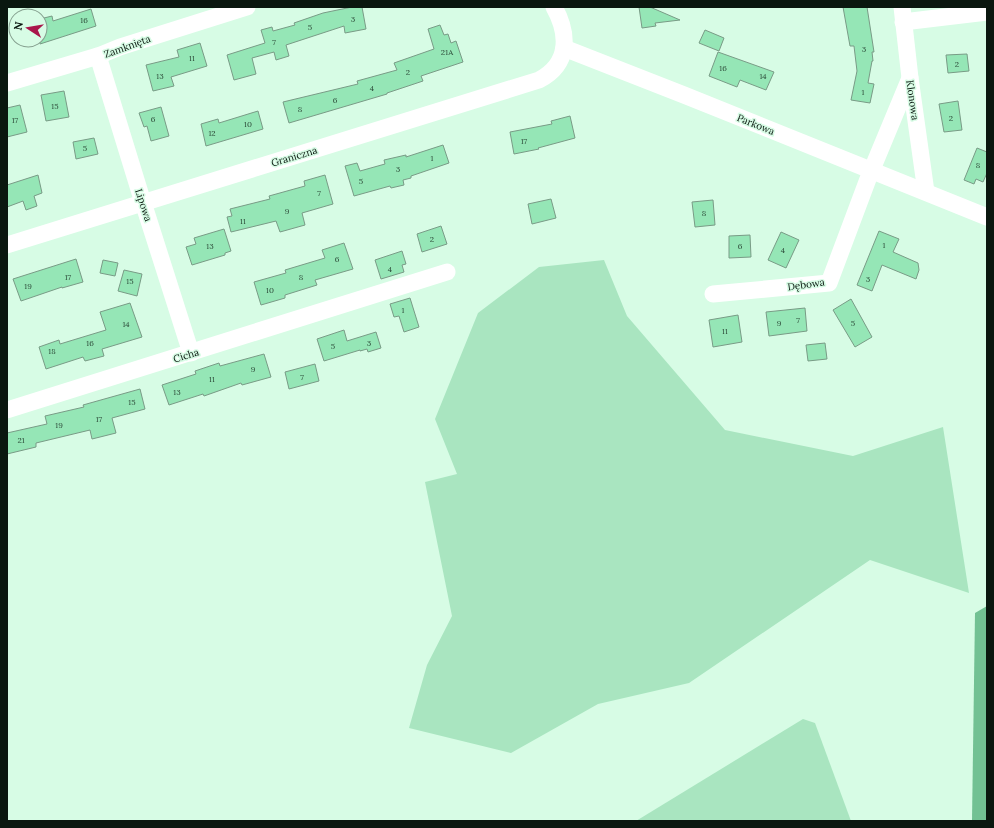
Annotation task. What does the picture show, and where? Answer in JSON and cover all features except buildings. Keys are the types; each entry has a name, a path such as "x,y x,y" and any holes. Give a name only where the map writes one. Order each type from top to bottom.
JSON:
{"street":[{"name":"Zamknięta","path":"7,83 98,56 120,47 247,7"},
{"path":"554,7 564,36 564,48"},
{"path":"903,15 987,12"},
{"name":"Klonowa","path":"903,15 926,192"},
{"name":"Parkowa","path":"564,48 987,217"},
{"name":"Graniczna","path":"7,245 539,80 547,76 559,65 564,48"},
{"name":"Lipowa","path":"98,56 143,203 192,353"},
{"path":"872,170 910,78"},
{"name":"Dębowa","path":"713,294 829,283 872,170"},
{"name":"Cicha","path":"7,410 447,272"}],"green space":[{"path":"604,260 627,316 725,430 853,456 943,427 969,593 870,560 689,683 598,704 511,753 409,728 427,665 452,616 425,482 457,474 435,419 478,313 539,267"},
{"path":"987,606 987,821 972,821 975,613"},
{"path":"803,719 815,723 851,821 636,821"}]}
